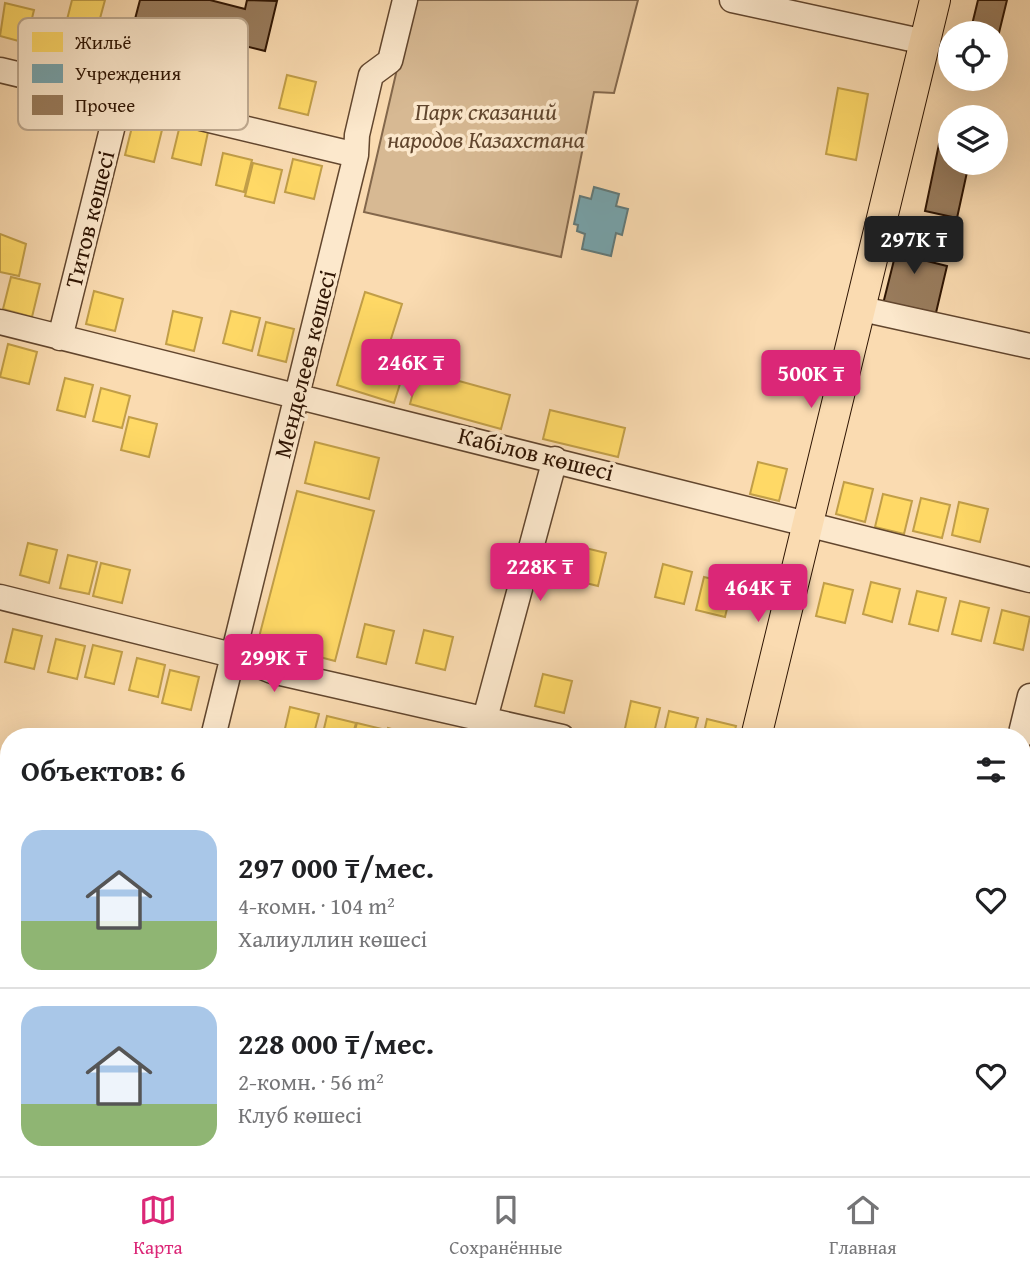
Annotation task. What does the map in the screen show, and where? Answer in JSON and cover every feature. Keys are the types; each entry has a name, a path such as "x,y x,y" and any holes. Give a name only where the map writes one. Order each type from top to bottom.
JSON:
{"main road":[{"path":"758,728 935,0"}],"street":[{"name":"Менделеев көшесі","path":"215,728 299,395 356,155 357,135 371,75 390,61 405,0"},
{"path":"732,0 925,42"},
{"path":"0,70 18,75"},
{"name":"Титов көшесі","path":"60,338 112,130"},
{"path":"246,130 356,155"},
{"path":"862,309 1030,346"},
{"name":"Кабілов көшесі","path":"0,322 1030,580"},
{"path":"0,597 233,655 272,671 483,727 555,459"},
{"path":"1022,728 1030,696"}],"green space":[{"name":"Парк сказаний народов Казахстана","path":"413,0 638,0 614,93 594,92 561,257 364,212"}],"building: Жильё":[{"path":"72,0 105,0 100,18 67,18"},
{"path":"5,3 34,10 32,18 18,18 18,41 0,36"},
{"path":"287,75 316,82 308,115 279,108"},
{"path":"838,88 868,94 856,160 826,154"},
{"path":"131,130 162,130 154,162 125,155"},
{"path":"179,130 208,132 201,165 172,158"},
{"path":"223,153 252,160 244,192 216,185"},
{"path":"293,159 322,166 314,199 285,192"},
{"path":"253,163 282,170 274,203 245,196"},
{"path":"0,234 26,244 19,276 0,272"},
{"path":"11,277 40,284 32,317 3,309"},
{"path":"94,291 123,299 115,331 86,324"},
{"path":"365,292 402,304 384,361 405,368 394,403 337,385"},
{"path":"173,311 202,318 194,351 166,344"},
{"path":"231,311 260,318 252,351 223,343"},
{"path":"266,322 294,329 286,362 258,355"},
{"path":"8,344 37,352 29,384 0,377"},
{"path":"419,370 510,395 501,429 410,404"},
{"path":"65,378 93,385 85,417 57,410"},
{"path":"101,388 130,396 122,428 93,421"},
{"path":"550,410 625,428 618,457 543,439"},
{"path":"129,417 157,424 149,457 121,450"},
{"path":"315,442 379,458 369,499 305,483"},
{"path":"758,462 787,469 779,501 750,494"},
{"path":"844,482 873,489 865,522 836,514"},
{"path":"297,491 374,511 335,661 258,641"},
{"path":"883,494 912,501 904,534 875,527"},
{"path":"921,498 950,505 942,538 913,531"},
{"path":"959,502 988,509 980,542 952,535"},
{"path":"28,543 57,550 49,583 20,575"},
{"path":"577,546 606,553 598,586 569,579"},
{"path":"68,555 97,562 89,594 60,588"},
{"path":"101,563 130,570 122,603 93,596"},
{"path":"663,564 692,572 684,604 655,597"},
{"path":"704,577 733,584 725,617 696,610"},
{"path":"871,582 900,589 892,622 863,614"},
{"path":"824,583 853,590 845,623 816,616"},
{"path":"917,591 946,598 938,631 909,624"},
{"path":"960,601 989,608 981,641 952,634"},
{"path":"1002,610 1030,617 1023,650 994,643"},
{"path":"365,624 394,631 386,664 357,657"},
{"path":"13,629 42,636 34,669 5,662"},
{"path":"424,630 453,637 445,670 416,663"},
{"path":"56,639 85,646 77,679 48,672"},
{"path":"93,645 122,652 114,684 85,677"},
{"path":"137,658 165,665 158,697 129,690"},
{"path":"170,670 199,677 191,710 162,703"},
{"path":"543,674 572,681 564,713 535,706"},
{"path":"631,701 660,708 655,728 625,728"},
{"path":"290,707 319,714 315,728 285,728"},
{"path":"669,711 698,718 695,728 665,728"},
{"path":"327,716 356,723 355,728 324,728"},
{"path":"707,719 736,726 735,728 705,728"},
{"path":"357,723 378,728 356,728"}],"building: Учреждения":[{"path":"594,187 619,194 616,206 628,209 622,235 616,233 611,256 582,249 585,234 577,231 578,225 574,224 580,196 591,199"}],"building: Прочее":[{"path":"140,0 210,0 245,9 247,0 277,1 265,51 248,47 248,18 135,18"},
{"path":"978,0 1007,0 1002,21 973,21"},
{"path":"938,149 938,175 966,175 957,218 925,211"},
{"path":"904,220 923,225 915,258 947,266 935,317 883,304"}]}
